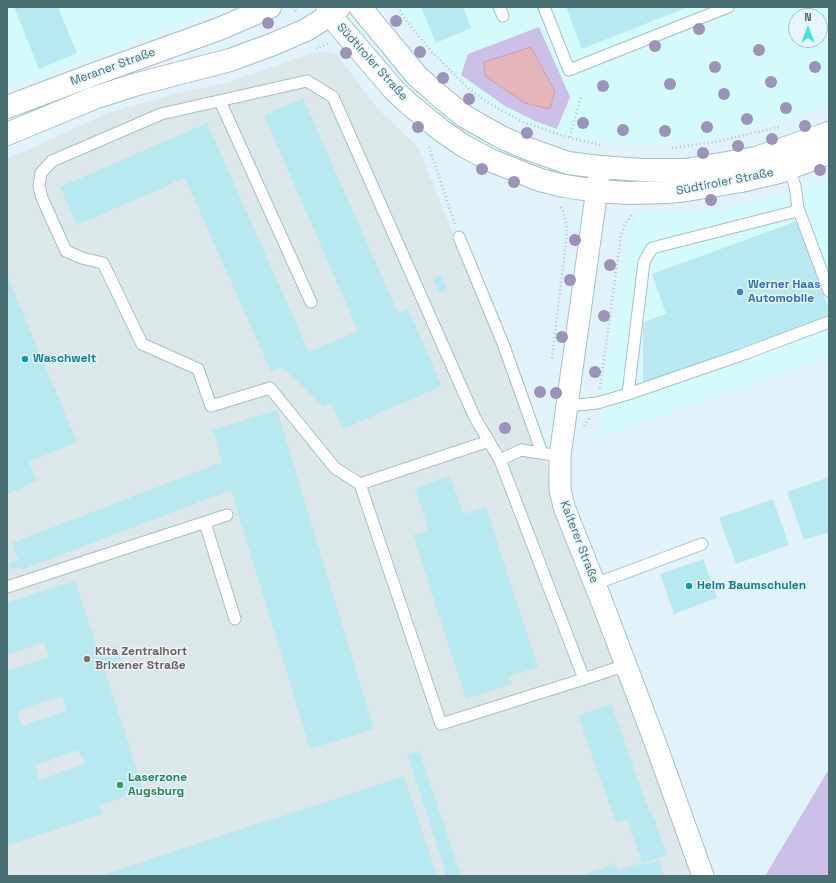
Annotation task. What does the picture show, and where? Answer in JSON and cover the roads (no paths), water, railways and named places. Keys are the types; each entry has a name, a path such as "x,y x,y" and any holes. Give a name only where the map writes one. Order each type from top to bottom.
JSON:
{"main road":[{"name":"Meraner Straße","path":"270,7 219,30 7,106 13,131 94,98 134,85 230,60 271,45 306,30 332,10"},
{"name":"Südtiroler Straße","path":"360,7 417,76 443,100 464,116 501,137 568,163 642,170 685,170 756,158 829,133"},
{"name":"Südtiroler Straße","path":"332,10 394,90 410,105 442,131 464,146 490,160 540,180 597,191 629,193 687,190 741,181 779,172 829,153"},
{"path":"219,30 230,60"},
{"path":"94,98 100,72"}],"street":[{"name":"Kalterer Straße","path":"600,167 566,406 551,454 564,507 626,665 703,876"}],"lane":[{"path":"544,7 569,70 728,7"},
{"path":"584,679 500,460 475,418 333,97 307,81 161,114 52,161 41,173 39,186 42,198 66,251 82,258 103,263 142,344 198,369 211,406 270,388 335,468 360,484 441,724 584,679 626,665"},
{"path":"220,101 311,302"},
{"path":"789,168 795,186 798,208 829,291"},
{"path":"628,394 644,262 652,248 780,216 793,212 798,208"},
{"path":"459,237 551,454"},
{"path":"566,406 597,403 628,394 741,355 829,322"},
{"path":"360,484 489,441"},
{"path":"500,460 521,450 551,454"},
{"path":"7,588 227,515"},
{"path":"205,523 234,619"},
{"path":"594,584 702,544"}],"place":[{"name":"Werner Haas Automobile","path":"740,292"},
{"name":"Waschwelt","path":"25,359"},
{"name":"Heim Baumschulen","path":"689,586"},
{"name":"Kita Zentralhort Brixener Straße","path":"87,659"},
{"name":"Laserzone Augsburg","path":"120,785"}]}
